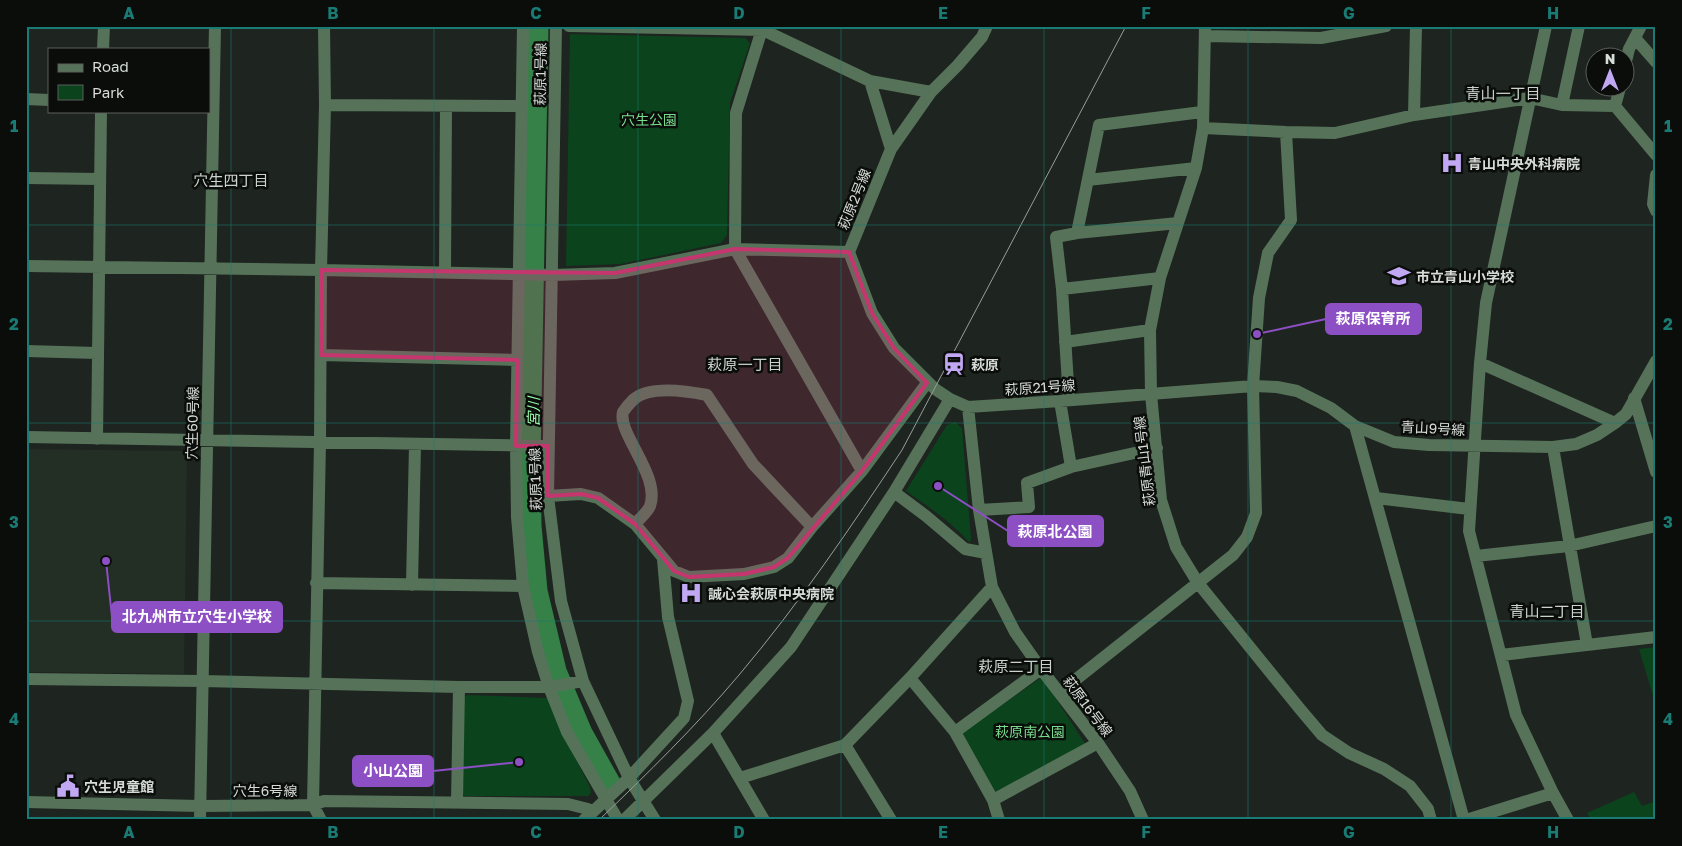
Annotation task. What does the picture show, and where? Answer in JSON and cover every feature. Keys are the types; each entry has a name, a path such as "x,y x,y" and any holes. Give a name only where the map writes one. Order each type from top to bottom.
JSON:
{"street":[{"path":"103,48 104,26"},
{"name":"穴生60号線","path":"200,820 215,26"},
{"path":"324,26 325,105 313,805 324,801 568,804 588,809 588,816"},
{"path":"523,26 522,274 517,360 517,517 523,586 538,652 549,687 567,732 618,820"},
{"name":"萩原1号線","path":"556,26 546,446 548,496 561,601 583,681 629,778 655,820"},
{"path":"569,26 763,28 870,81 931,92"},
{"name":"萩原2号線","path":"931,386 894,348 872,314 849,252 891,148 931,92 982,37 987,26"},
{"path":"1205,31 1321,38 1386,26"},
{"path":"1414,115 1416,26"},
{"path":"1546,26 1486,303 1469,509 1469,531 1516,715 1568,820"},
{"path":"1562,105 1579,26"},
{"path":"1630,48 1641,26"},
{"path":"763,28 736,113 735,249 862,471"},
{"name":"萩原青山1号線","path":"1205,31 1203,128 1196,168 1160,278 1150,330 1152,394 1162,500 1176,547 1198,583 1300,709 1322,734 1349,752 1384,769 1410,786 1428,809 1431,820"},
{"path":"1635,38 1656,62"},
{"path":"870,81 891,148"},
{"path":"1203,128 1335,132 1414,115 1530,98 1562,105 1616,106 1656,155"},
{"path":"1616,106 1618,98"},
{"path":"26,99 48,100"},
{"path":"325,105 522,106"},
{"path":"446,106 446,273"},
{"path":"97,439 101,112"},
{"path":"1077,233 1099,125 1202,112"},
{"path":"1060,692 1233,555 1247,537 1256,513 1253,386 1258,298 1268,253 1291,220 1286,132"},
{"path":"1088,180 1196,168"},
{"path":"1656,175 1653,204 1656,211"},
{"path":"26,178 100,178"},
{"path":"1071,467 1064,401 1065,342 1062,288 1056,236 1178,223"},
{"path":"26,266 549,275 615,273 735,249 849,252"},
{"path":"1062,288 1160,278"},
{"path":"1065,342 1150,330"},
{"path":"26,351 97,352"},
{"path":"321,355 517,360"},
{"name":"青山9号線","path":"1152,394 1253,386 1277,387 1297,391 1331,408 1355,426 1394,442 1429,445 1553,447 1576,444 1597,435 1615,424 1626,414 1656,360"},
{"path":"1480,363 1615,424"},
{"path":"548,496 581,494 598,498 635,524 674,571 689,577 744,574 774,567 788,558 931,386"},
{"name":"萩原21号線","path":"931,386 950,399 968,407 1152,394"},
{"path":"635,524 650,507 652,493 646,473 623,423 623,412 634,399 644,392 663,391 691,392 707,395 753,464 812,528"},
{"path":"1634,398 1656,472"},
{"path":"624,820 713,733 791,647 894,492 950,399"},
{"name":"萩原16号線","path":"968,407 979,510 992,587 1015,632 1098,743 1130,791 1143,820"},
{"path":"1355,426 1465,820 1553,792"},
{"path":"26,437 546,446"},
{"path":"412,585 415,445"},
{"path":"1553,447 1587,645"},
{"path":"979,510 1028,507 1027,483 1071,467 1157,448"},
{"path":"894,492 965,549 986,553"},
{"path":"1376,498 1469,509"},
{"path":"1476,556 1570,546 1656,526"},
{"path":"588,816 629,778 684,718 688,700 668,617 663,559"},
{"path":"316,583 523,586"},
{"path":"740,778 845,745 910,678 992,587"},
{"path":"1501,654 1656,637"},
{"path":"955,732 1041,669"},
{"path":"910,678 955,732 993,800 999,820"},
{"path":"26,679 459,687 549,687 583,681"},
{"path":"457,802 459,687"},
{"path":"713,733 764,820"},
{"path":"993,800 1098,743"},
{"path":"845,745 891,820"},
{"name":"穴生6号線","path":"26,802 200,806 313,805 321,820"}],"highlighted area":[{"path":"735,249 849,252 872,313 894,348 927,383 862,471 788,558 774,567 744,574 689,577 674,571 635,524 598,498 581,494 548,496 548,446 516,446 517,360 321,355 321,270 615,273"}],"shaded area":[{"path":"26,449 187,451 184,674 26,672"}],"green space":[{"name":"穴生公園","path":"570,34 745,38 750,43 730,103 727,235 721,243 621,264 566,266"},
{"path":"955,422 962,428 970,543 931,509 906,491 947,425"},
{"path":"1656,647 1656,706 1639,649"},
{"name":"萩原南公園","path":"1042,677 1086,745 995,792 962,733"},
{"path":"467,695 547,698 590,787 591,793 588,796 465,796 462,793 463,699"},
{"path":"1634,792 1642,806 1656,801 1656,820 1591,820 1587,813"}],"waterway":[{"name":"宮川","path":"538,26 530,459 531,526 537,591 556,671 582,733 610,783"}],"tram line":[{"path":"599,820 723,694 761,648 824,565 902,450 1126,26"}],"place":[{"name":"青山中央外科病院","path":"1452,163"},
{"name":"市立青山小学校","path":"1399,276"},
{"name":"萩原保育所","path":"1257,334"},
{"name":"萩原","path":"954,364"},
{"name":"萩原北公園","path":"938,486"},
{"name":"北九州市立穴生小学校","path":"106,561"},
{"name":"誠心会萩原中央病院","path":"691,593"},
{"name":"小山公園","path":"519,762"},
{"name":"穴生児童館","path":"68,786"}],"district":[{"name":"青山一丁目","path":"1503,93"},
{"name":"穴生四丁目","path":"231,180"},
{"name":"萩原一丁目","path":"745,364"},
{"name":"青山二丁目","path":"1547,611"},
{"name":"萩原二丁目","path":"1016,666"}]}
